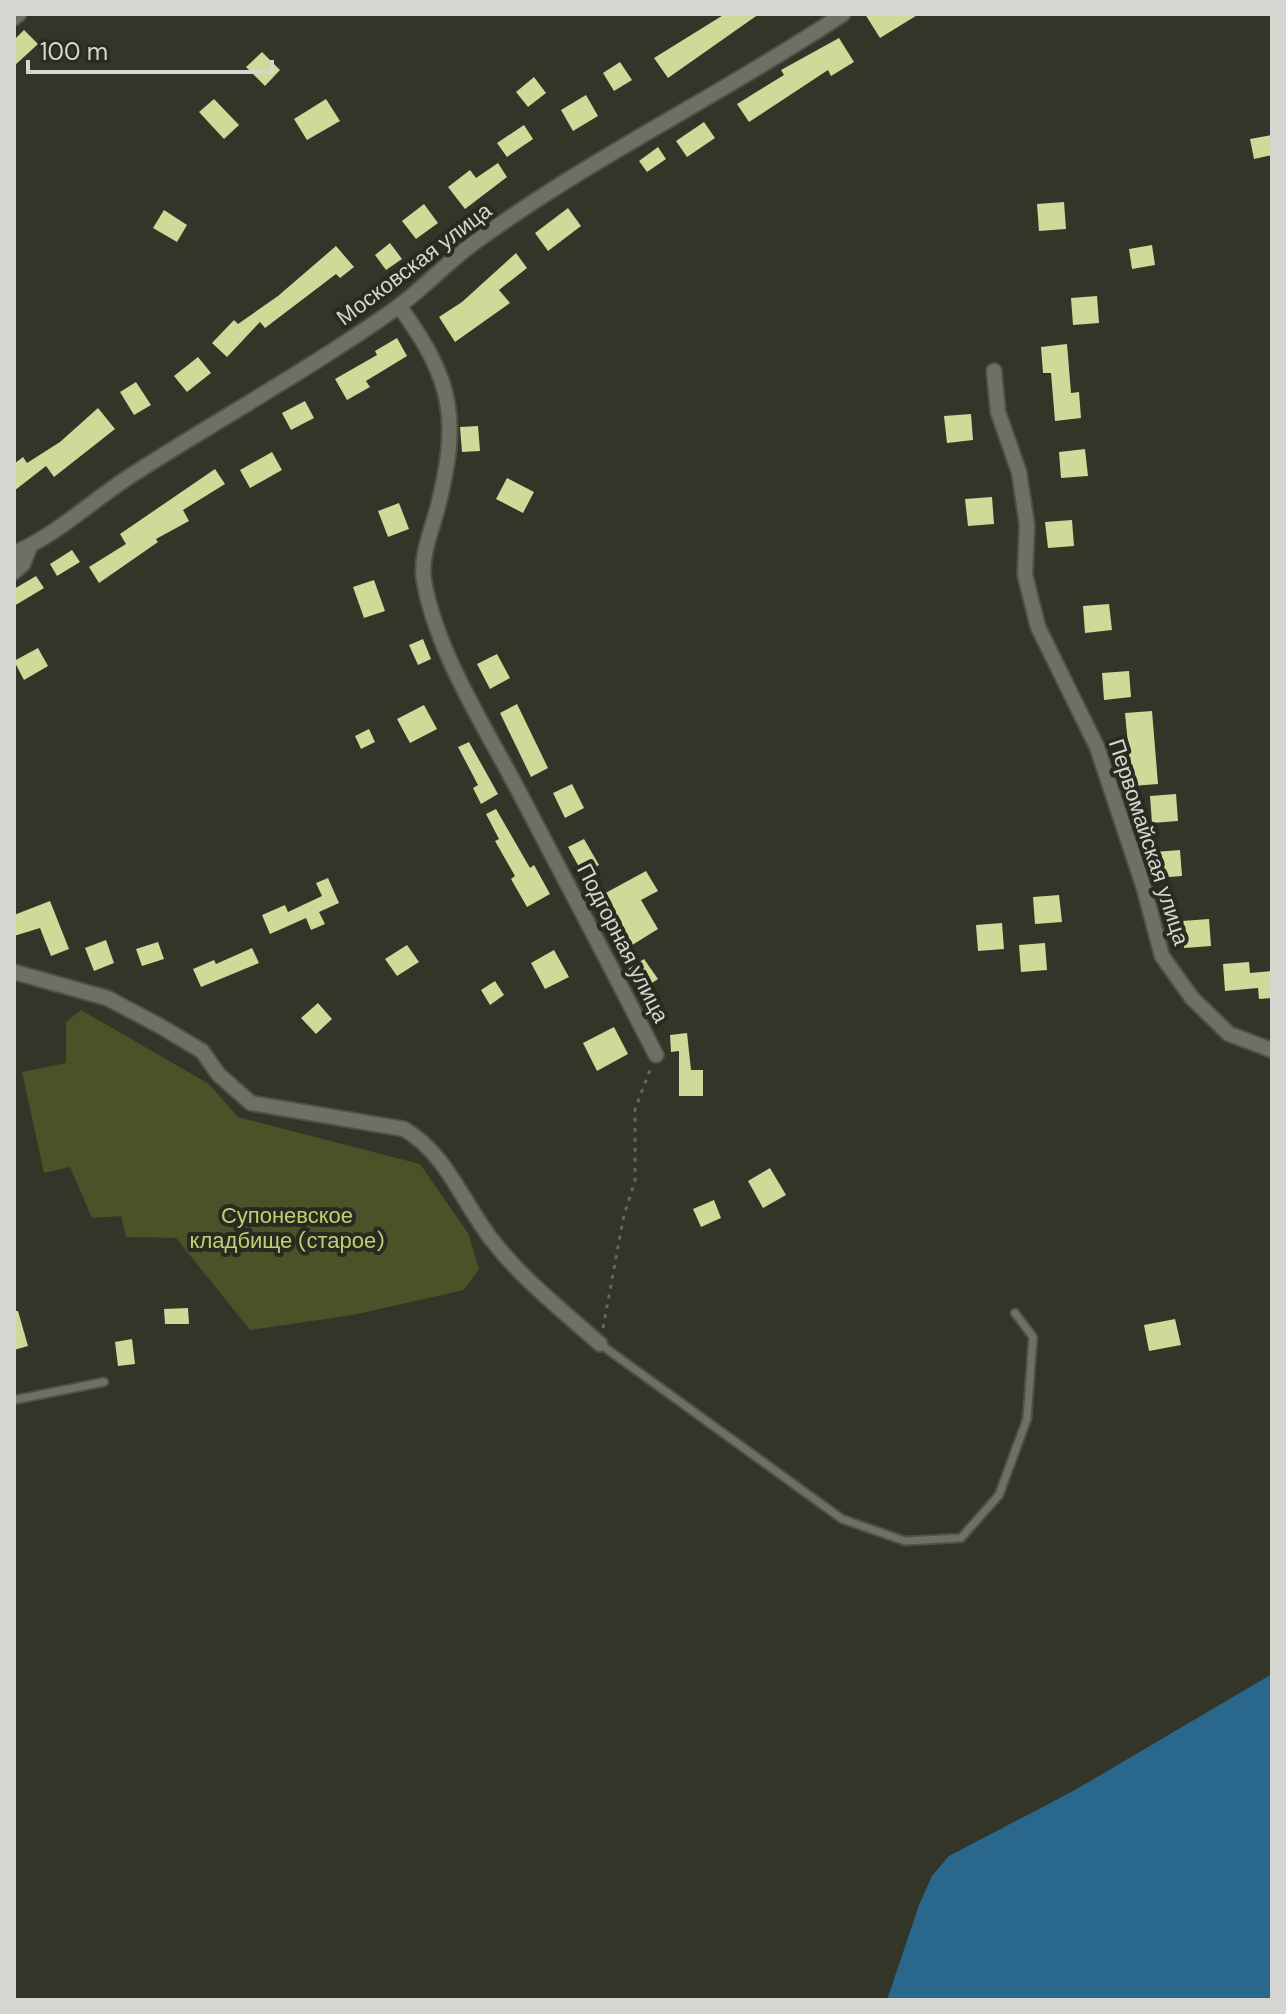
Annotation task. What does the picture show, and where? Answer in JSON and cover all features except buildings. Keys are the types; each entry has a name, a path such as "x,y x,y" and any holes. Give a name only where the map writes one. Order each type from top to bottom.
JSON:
{"street":[{"path":"14,18 19,14"},
{"name":"Московская улица","path":"14,553 30,546 93,500 399,306 472,245 552,189 843,14"},
{"name":"Подгорная улица","path":"399,306 428,346 444,384 452,427 446,476 426,553 423,577 430,605 465,690 656,1055"},
{"name":"Первомайская улица","path":"994,371 998,412 1019,472 1027,525 1025,575 1038,627 1097,747 1144,888 1162,956 1192,998 1229,1034 1272,1050"},
{"path":"14,572 23,564 30,546"},
{"path":"14,972 107,998 160,1026 202,1051 219,1075 251,1103 404,1129 423,1140 492,1241 543,1294 600,1344"}],"lane":[{"path":"600,1344 842,1519 905,1541 961,1538 999,1495 1027,1419 1033,1337 1015,1313"},
{"path":"14,1400 104,1382"}],"path":[{"name":"Подгорная улица","path":"600,1344 624,1215 635,1181 635,1109 656,1055"}],"green space":[{"name":"Супоневское кладбище (старое)","path":"81,1010 209,1084 238,1117 420,1164 468,1233 479,1269 464,1290 353,1315 250,1330 176,1238 126,1237 121,1216 92,1218 70,1167 44,1173 22,1072 66,1063 66,1022"}],"water":[{"path":"1272,1674 1272,2000 887,2000 919,1905 932,1876 949,1856 1075,1790"}]}
